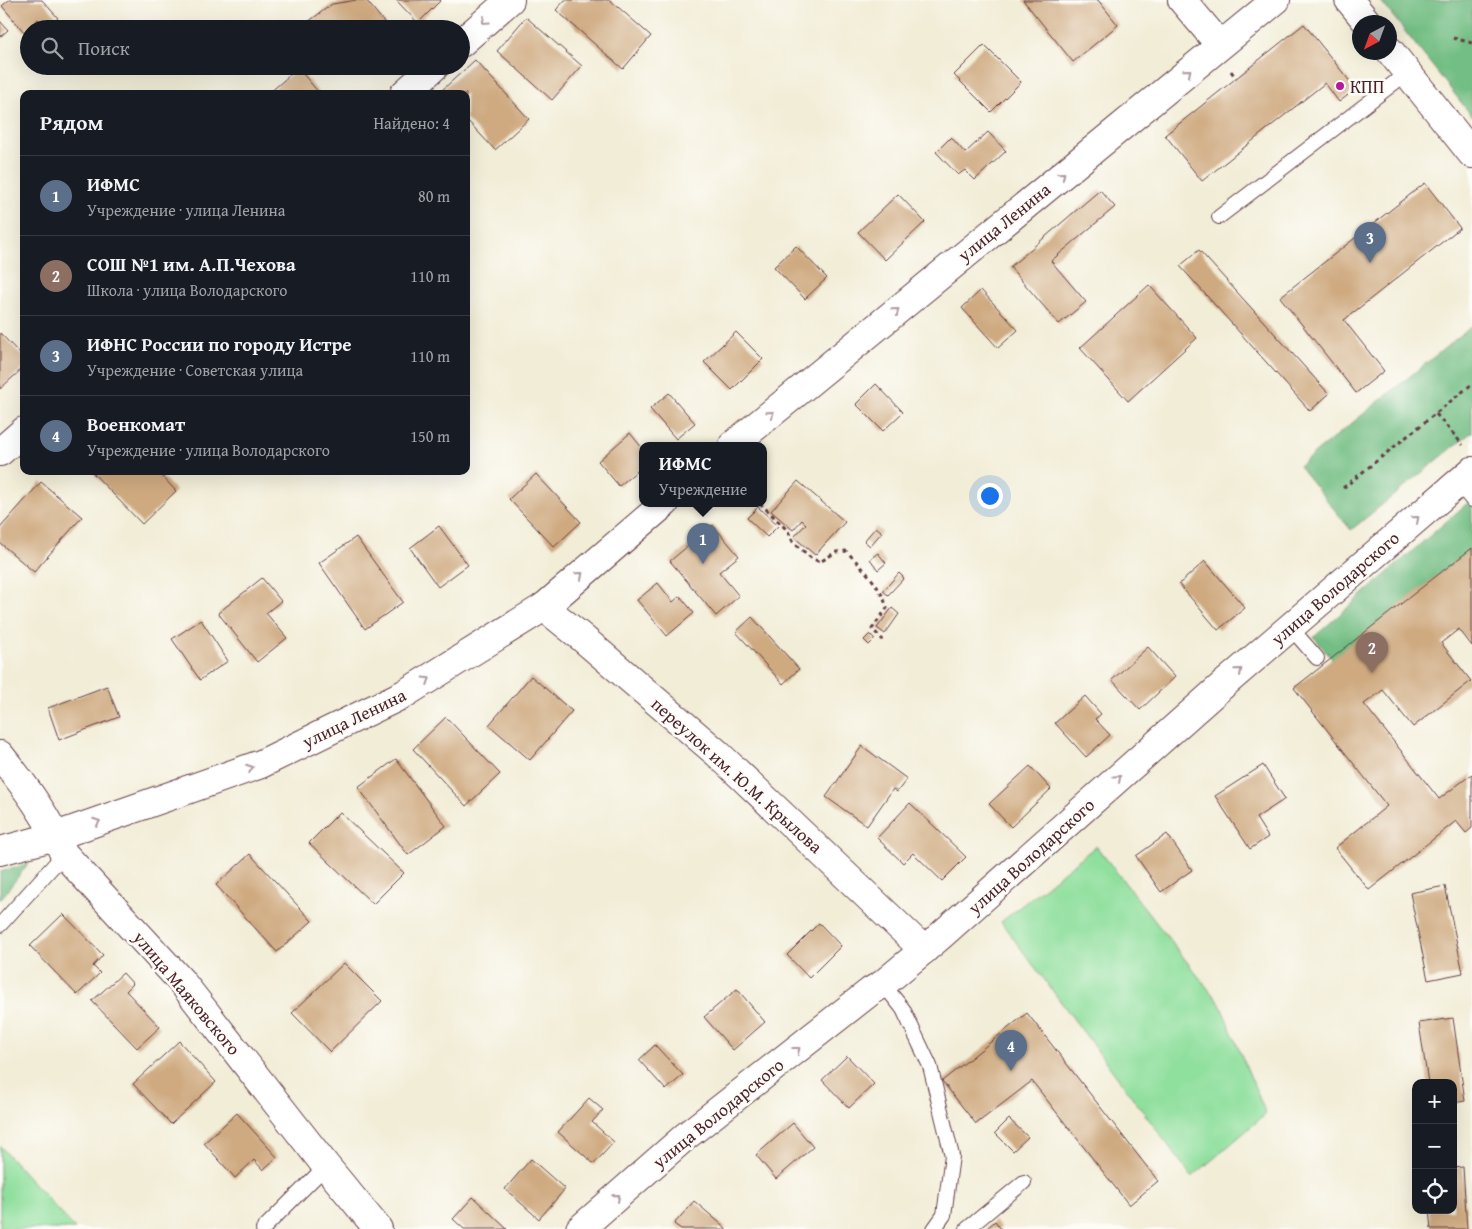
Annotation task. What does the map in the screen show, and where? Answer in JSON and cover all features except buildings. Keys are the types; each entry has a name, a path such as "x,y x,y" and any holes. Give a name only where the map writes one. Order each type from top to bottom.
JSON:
{"street":[{"path":"470,35 510,0"},
{"path":"1182,0 1220,45"},
{"name":"улица Ленина","path":"737,442 1276,0"},
{"path":"1349,0 1361,15"},
{"path":"1397,59 1472,154"},
{"path":"408,90 425,75"},
{"path":"0,452 20,434"},
{"name":"улица Володарского","path":"580,1229 686,1136 924,950 1290,627 1468,476"},
{"name":"улица Ленина","path":"0,851 60,845 261,764 404,694 544,607 660,507"},
{"name":"переулок им. Ю.М. Крылова","path":"544,607 718,754 924,950"},
{"name":"улица Маяковского","path":"0,755 30,792 60,845 181,981 326,1166 378,1229"}],"lane":[{"path":"1218,217 1407,73"},
{"path":"1290,627 1317,658"},
{"path":"0,924 60,845"},
{"path":"882,984 903,1009 930,1066 952,1156 944,1215 934,1229"},
{"path":"263,1229 326,1166"},
{"path":"967,1229 1024,1182"}],"path":[{"path":"1453,38 1472,43"},
{"path":"1343,488 1472,384"},
{"path":"1436,414 1468,476"},
{"path":"764,507 788,531 792,542 811,558 820,562 836,552 846,551 863,568 884,598 887,608 872,629 883,640"}],"green space":[{"path":"1380,0 1472,0 1472,116 1397,21 1397,15 1392,15"},
{"path":"1472,326 1472,432 1351,530 1299,466"},
{"path":"1472,499 1472,548 1332,659 1314,637"},
{"path":"1096,846 1220,1004 1266,1114 1192,1177 1001,922"},
{"path":"28,864 0,900 0,872"},
{"path":"0,1146 75,1229 0,1229"}],"place":[{"name":"КПП","path":"1340,86"},
{"name":"ИФНС России по городу Истре","path":"1370,263"},
{"name":"ИФМС","path":"703,564"},
{"name":"СОШ №1 им. А.П.Чехова","path":"1372,673"},
{"name":"Военкомат","path":"1011,1071"}]}
